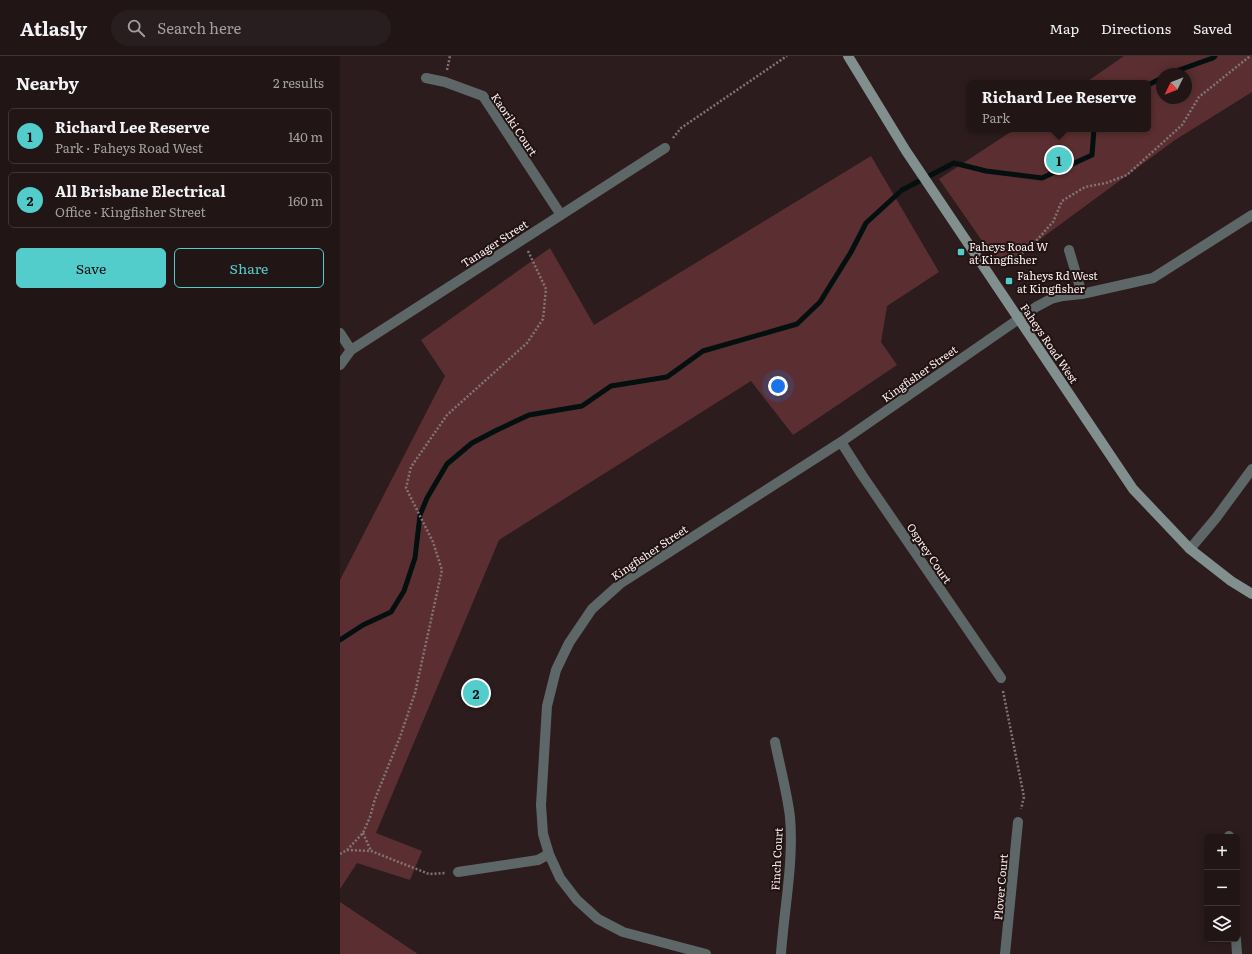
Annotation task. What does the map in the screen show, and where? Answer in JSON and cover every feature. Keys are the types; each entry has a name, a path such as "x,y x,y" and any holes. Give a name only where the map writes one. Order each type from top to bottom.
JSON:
{"street":[{"name":"Faheys Road West","path":"848,56 906,151 1133,489 1190,550 1231,581 1252,594"},
{"name":"Kaoriki Court","path":"426,78 445,82 483,96 561,215"},
{"name":"Tanager Street","path":"340,365 351,350 665,148"},
{"name":"Kingfisher Street","path":"706,954 623,932 598,919 577,900 560,878 549,854 543,834 541,805 547,706 556,670 569,643 592,609 628,579 841,442 1036,307 1051,299 1063,296 1082,294 1153,278 1252,215"},
{"path":"1069,250 1082,294"},
{"path":"340,333 351,350"},
{"name":"Osprey Court","path":"841,442 1001,678"},
{"path":"1190,550 1252,469"},
{"name":"Finch Court","path":"775,742 787,796 790,818 790,855 781,954"},
{"name":"Plover Court","path":"1006,954 1018,822"},
{"path":"458,872 538,860 549,854"},
{"path":"1236,942 1237,954"}],"path":[{"path":"665,148 681,128 787,56"},
{"path":"1001,266 1028,250 1053,222 1062,201 1086,187 1106,183 1127,175 1182,125 1199,97 1250,56"},
{"path":"340,854 347,850 363,833 370,816 374,799 400,737 415,694 442,570 433,542 406,488 411,467 447,415 527,343 543,318 546,289 523,239"},
{"path":"1001,678 1024,797 1018,822"},
{"path":"363,833 370,851"},
{"path":"347,850 370,851 429,874 458,872"}],"shaded area":[{"path":"1124,56 1252,56 1252,92 1175,140 1001,268 939,179 1010,132 1151,132 1151,80 1089,80"},
{"path":"871,156 939,272 887,306 881,342 897,365 793,435 751,381 499,540 376,833 422,851 410,880 357,863 340,889 340,580 445,376 421,340 550,248 594,325"},
{"path":"340,902 418,954 340,954"}],"waterway":[{"path":"1185,68 1215,56"},
{"path":"1151,84 1156,81"},
{"path":"340,640 363,625 391,612 404,591 415,558 420,515 427,498 447,464 472,443 529,415 582,406 611,386 667,377 703,351 797,324 820,302 851,252 866,223 902,190 954,163 986,171 1042,178 1092,155 1094,132"}],"place":[{"name":"Richard Lee Reserve","path":"1059,160"},
{"name":"Faheys Road W at Kingfisher","path":"961,252"},
{"name":"Faheys Rd West at Kingfisher","path":"1009,281"},
{"name":"All Brisbane Electrical","path":"476,693"}]}
